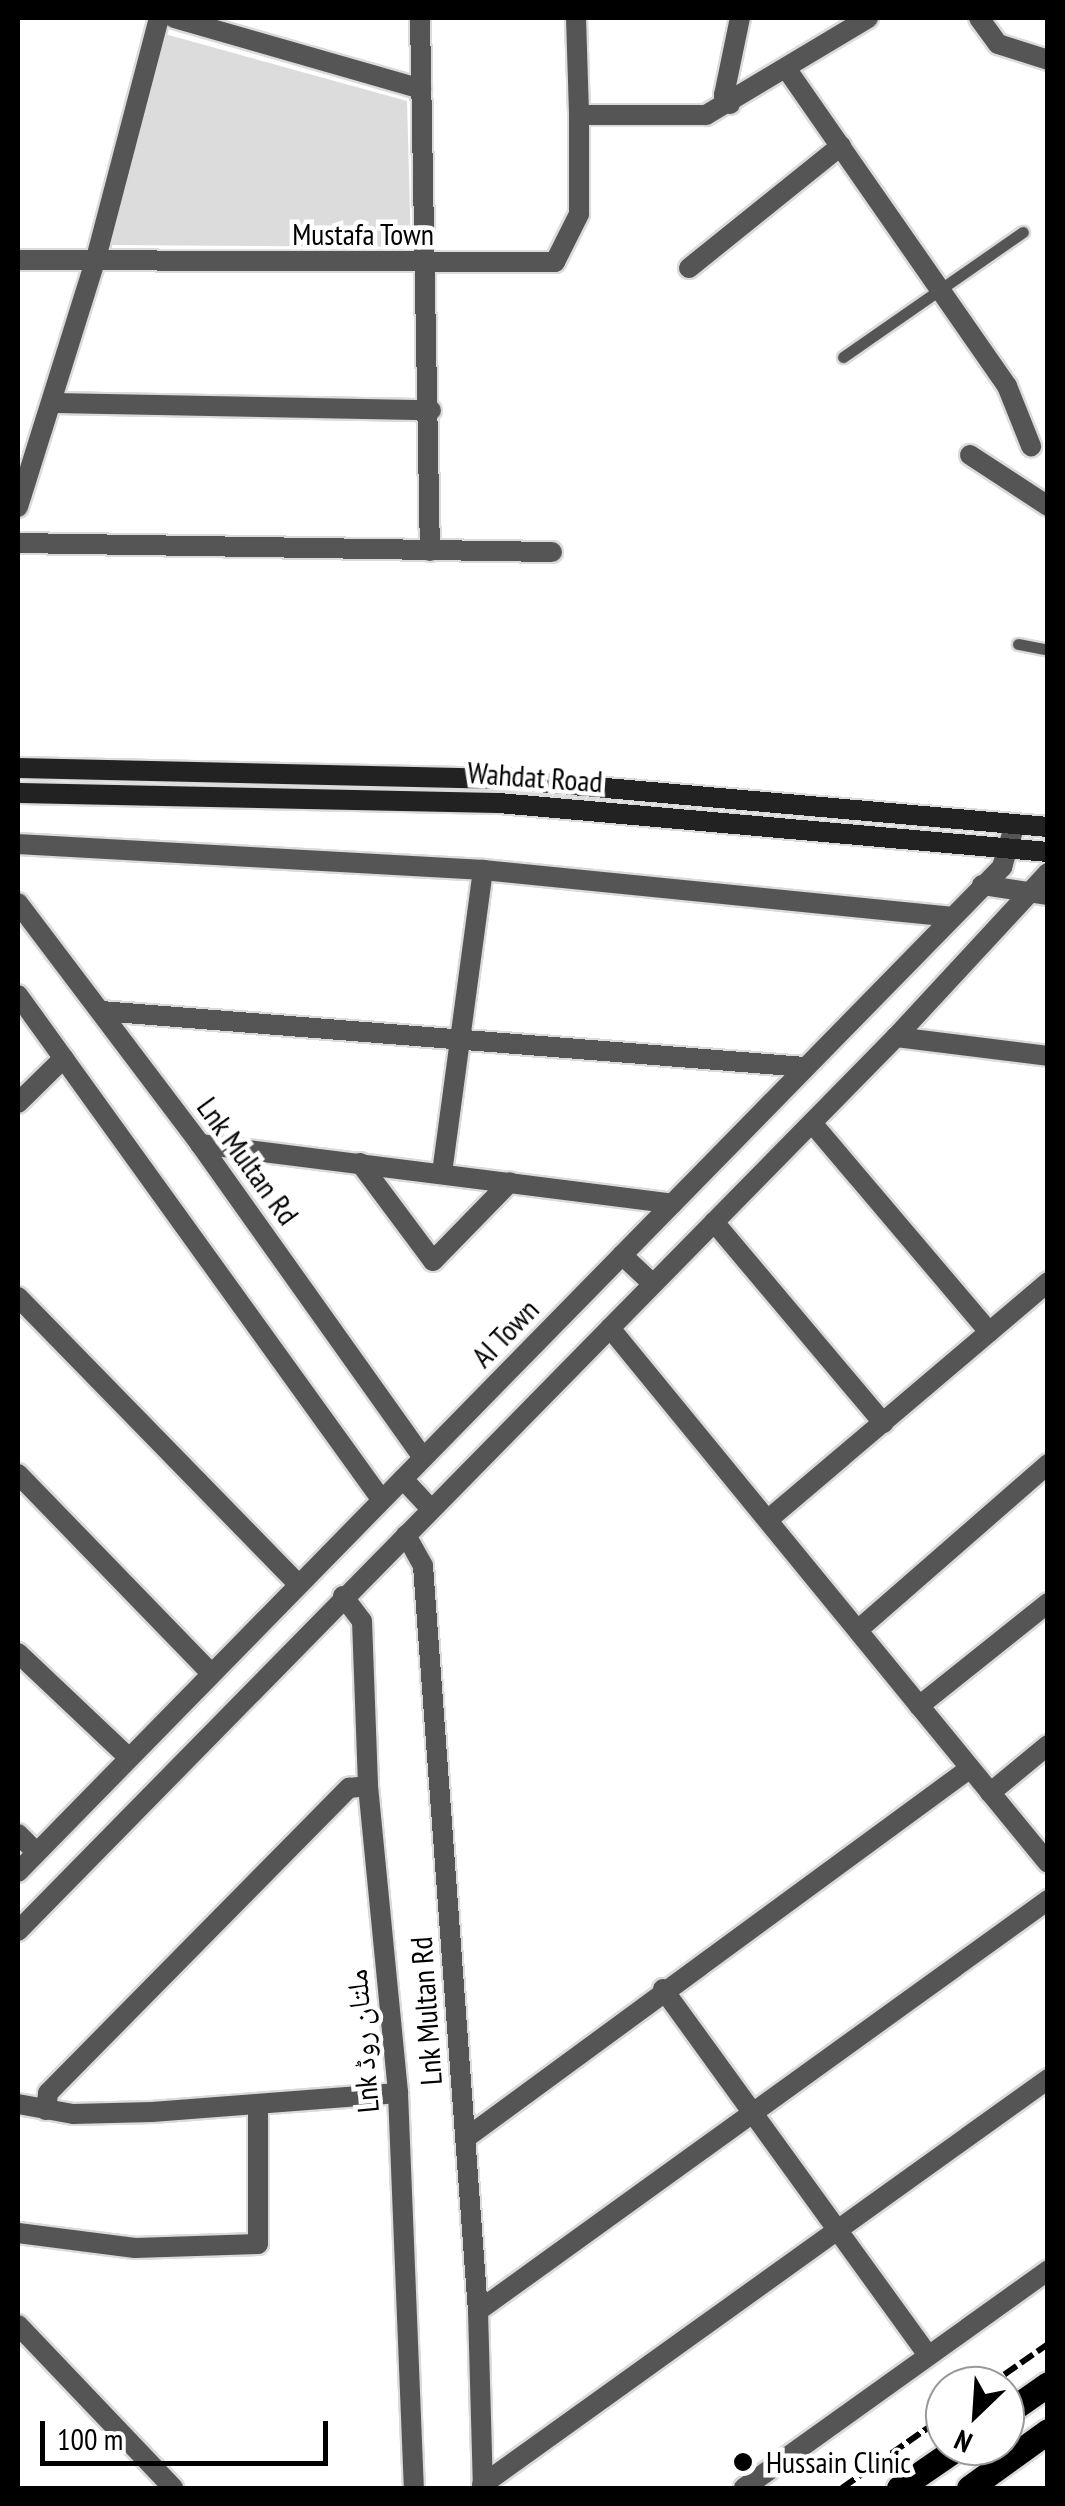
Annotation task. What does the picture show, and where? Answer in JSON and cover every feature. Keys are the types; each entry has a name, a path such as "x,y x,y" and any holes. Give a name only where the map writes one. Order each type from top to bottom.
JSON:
{"main road":[{"name":"Wahdat Road","path":"18,768 504,779 1048,828"},
{"name":"Wahdat Road","path":"18,793 499,803 1048,852"},
{"path":"1025,2400 1048,2384"},
{"path":"969,2488 1048,2431"},
{"path":"899,2488 931,2466"}],"street":[{"path":"18,507 95,262 160,18"},
{"path":"174,18 421,89"},
{"path":"420,18 429,264 430,552"},
{"path":"576,18 579,116 706,116 788,71 868,18"},
{"path":"730,104 724,95 740,18"},
{"path":"978,18 998,44 1048,60"},
{"path":"788,71 1007,386 1031,446"},
{"name":"Mustafa Town","path":"18,260 556,262 580,214 579,116"},
{"path":"689,268 841,146"},
{"path":"52,402 431,410"},
{"path":"970,455 1048,506"},
{"path":"18,543 552,552"},
{"name":"AI Town","path":"18,1872 209,1671 424,1458 982,885 1010,849 1015,824"},
{"path":"18,844 483,870 951,917"},
{"path":"442,1173 483,870"},
{"path":"18,1931 343,1596 1038,894 1048,872"},
{"path":"982,885 1038,894"},
{"name":"Lnk Multan Rd","path":"18,903 200,1144 424,1458"},
{"path":"18,996 381,1499"},
{"path":"101,1011 804,1067"},
{"path":"896,1037 1048,1056"},
{"path":"18,1103 64,1058"},
{"path":"812,1123 989,1332"},
{"path":"200,1144 672,1204"},
{"path":"360,1163 434,1261 510,1182"},
{"path":"714,1222 883,1424"},
{"path":"622,1255 653,1284"},
{"path":"770,1518 1048,1282"},
{"path":"18,1297 298,1584"},
{"path":"610,1328 770,1518 1048,1863"},
{"path":"859,1628 1048,1464"},
{"path":"18,1474 209,1671"},
{"path":"402,1479 431,1509"},
{"name":"Lnk Multan Rd","path":"406,1535 423,1566 478,2312 483,2487"},
{"name":"Lnk ملتان روڈ","path":"343,1596 362,1620 368,1786 398,2093 414,2488"},
{"path":"920,1706 1048,1603"},
{"path":"18,1653 127,1756"},
{"path":"990,1793 1048,1745"},
{"path":"466,2138 663,1989 970,1769"},
{"path":"46,2110 48,2093 336,1802 350,1788 368,1786"},
{"path":"18,1834 36,1852"},
{"path":"478,2312 1048,1900"},
{"path":"663,1989 927,2354"},
{"path":"483,2487 1048,2079"},
{"path":"18,2104 46,2110 152,2112 398,2093"},
{"path":"18,2233 105,2247 258,2244 258,2104"},
{"path":"744,2488 1048,2270"},
{"path":"18,2325 174,2488"}],"lane":[{"path":"843,357 1023,232"},
{"path":"1018,644 1048,650"}],"shaded area":[{"path":"165,34 407,101 411,247 112,245 110,225"}],"railway":[{"path":"1017,2366 1048,2344"},
{"path":"842,2488 925,2430"}],"place":[{"name":"Hussain Clinic","path":"743,2462"}]}
